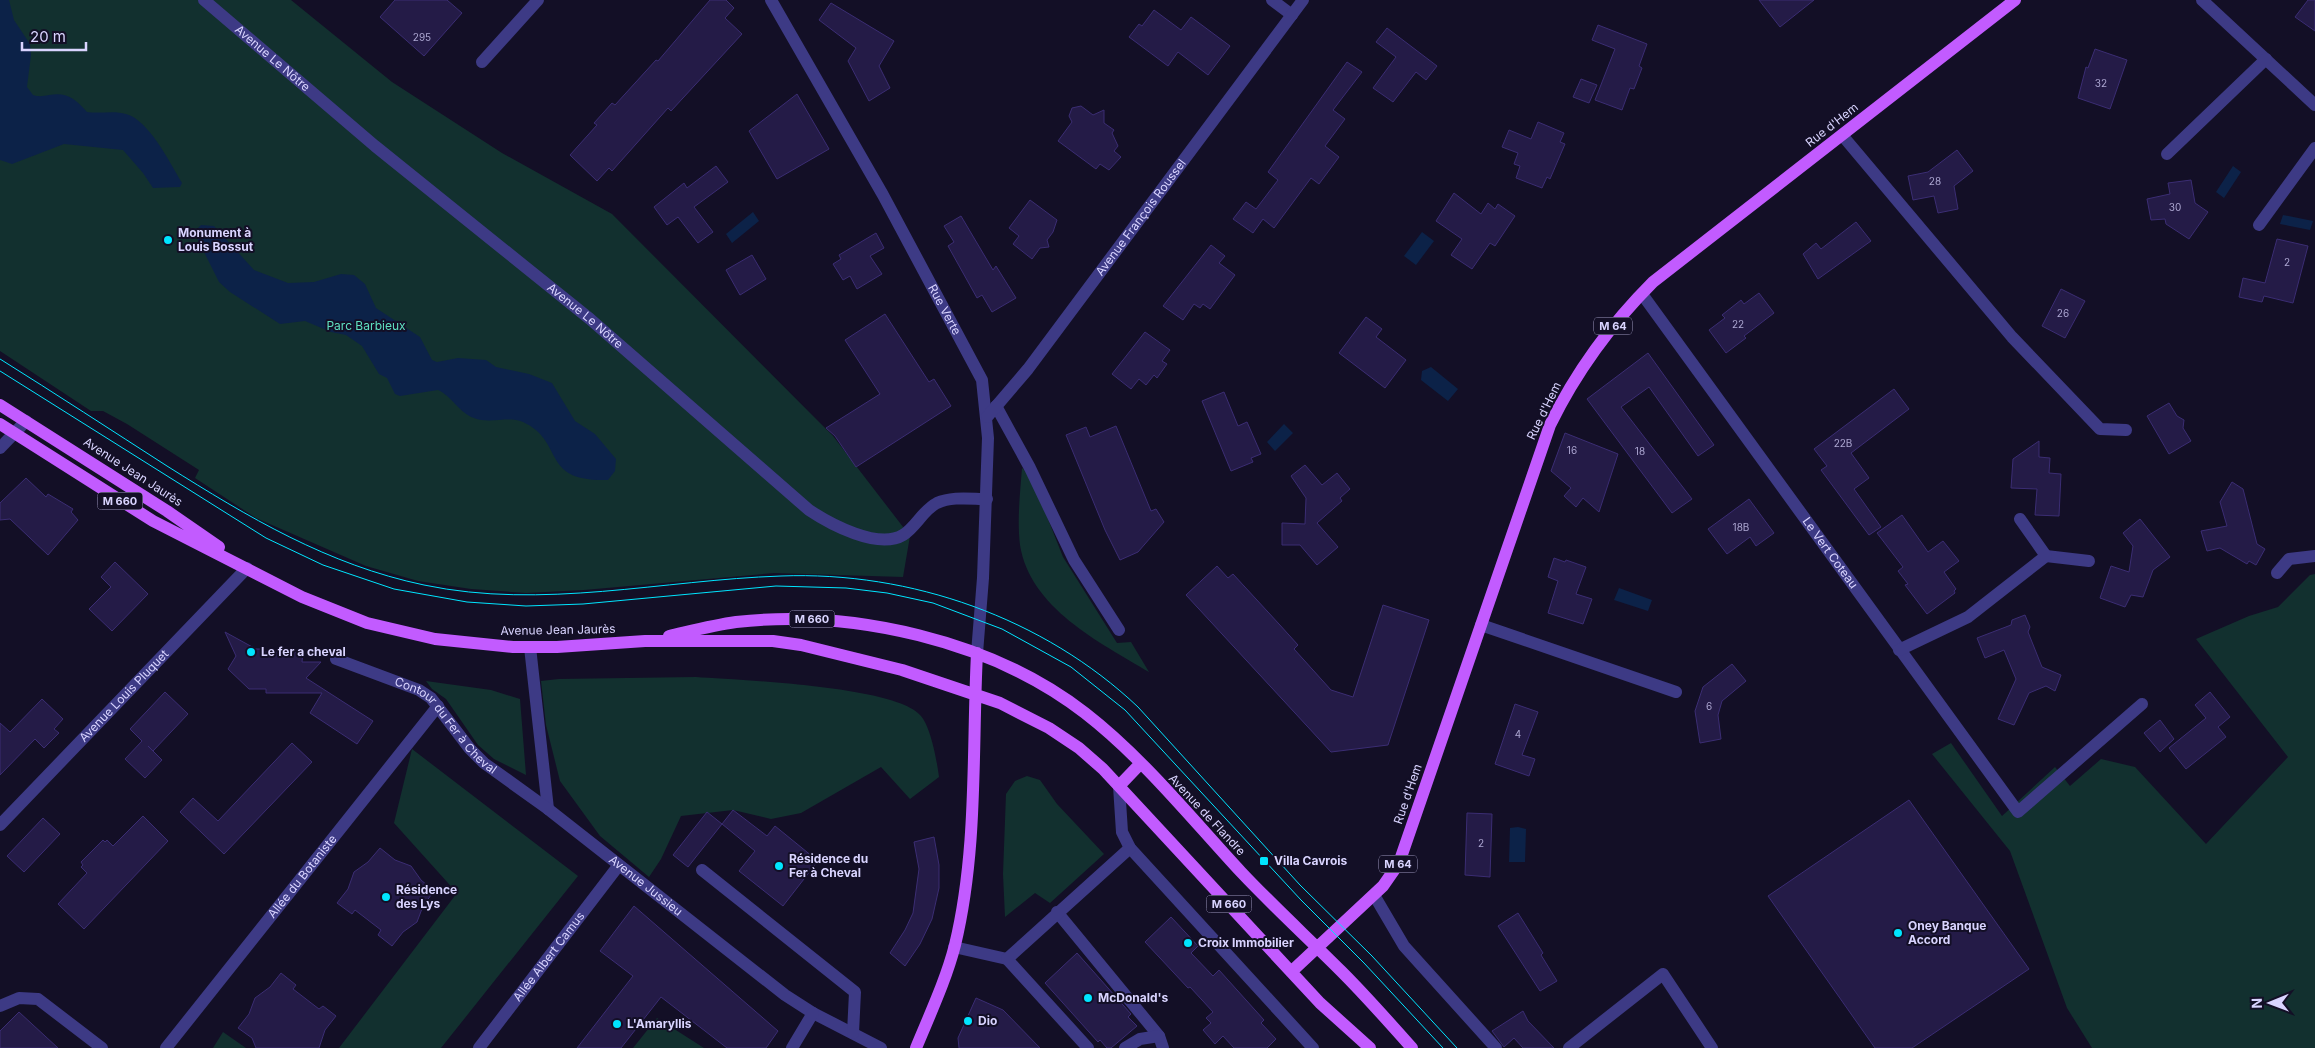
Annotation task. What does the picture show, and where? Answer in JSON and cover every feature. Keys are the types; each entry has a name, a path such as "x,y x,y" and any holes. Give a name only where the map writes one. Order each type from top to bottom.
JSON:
{"main road":[{"name":"Rue d'Hem","path":"1291,972 1374,895 1394,872 1403,854 1550,425 1566,394 1607,333 1653,282 2015,0"},
{"name":"Avenue Jean Jaurès","path":"0,405 167,511 247,568"},
{"name":"Avenue Jean Jaurès","path":"0,424 153,521 323,606 390,630 460,642 530,647 645,641 765,641 801,645 902,670 975,694"},
{"name":"Avenue Jean Jaurès","path":"645,641 734,622 823,620 847,621 977,653"},
{"path":"921,1046 954,948 968,874 974,778 977,653"},
{"name":"Avenue de Flandre","path":"977,653 1002,662 1063,697 1099,725 1140,764 1272,905 1349,979 1412,1048"},
{"name":"M 660","path":"975,694 1019,711 1049,728 1086,754 1119,786 1330,1014 1370,1048"},
{"path":"1119,786 1140,764"}],"street":[{"name":"Avenue Le Nôtre","path":"204,0 375,146 590,319 809,510 822,518 860,534 889,539 904,534 938,503 954,499 987,499"},
{"path":"482,62 538,0"},
{"name":"Rue Verte","path":"771,0 883,195 982,380 987,417 987,499 977,653"},
{"path":"1272,0 1292,15"},
{"name":"Avenue François Roussel","path":"987,417 1028,369 1303,0"},
{"path":"2202,0 2315,105"},
{"path":"2167,154 2266,59"},
{"path":"1842,135 2012,337 2100,429 2126,430"},
{"path":"2259,225 2315,148"},
{"name":"Le Vert Coteau","path":"1642,294 2018,812 2142,704"},
{"path":"996,406 1030,468 1074,560 1119,630"},
{"path":"0,448 26,421"},
{"path":"2020,519 2046,556"},
{"path":"1899,650 1968,617 2046,556 2089,561"},
{"path":"2277,573 2289,559 2315,556"},
{"name":"Avenue Louis Pluquet","path":"0,825 247,568"},
{"path":"1481,625 1676,692"},
{"path":"530,647 548,809"},
{"name":"Contour du Fer à Cheval","path":"336,659 418,690 438,706 470,749 484,764 548,809"},
{"name":"Allée du Botaniste","path":"166,1048 438,706"},
{"path":"1119,786 1122,832 1130,848 1313,1048"},
{"name":"Avenue Jussieu","path":"548,809 766,981 813,1013 881,1048"},
{"path":"1007,959 1130,848"},
{"name":"Allée Albert Camus","path":"479,1048 619,865"},
{"path":"702,870 855,992 853,1034"},
{"path":"1374,895 1404,946 1496,1048"},
{"path":"1057,912 1161,1042"},
{"path":"954,948 1007,959 1088,1048"},
{"path":"1569,1048 1663,974 1712,1048"},
{"path":"0,1006 19,998 38,999 102,1048"},
{"path":"792,1048 813,1013"},
{"path":"1125,1048 1140,1038 1161,1042"}],"green space":[{"name":"Parc Barbieux","path":"0,0 291,0 392,82 502,153 612,214 833,436 910,536 903,577 774,573 584,590 526,593 471,589 418,581 366,566 256,518 195,478 199,470 127,424 103,411 91,411 0,351"},
{"path":"1022,468 1031,476 1063,557 1117,643 1131,642 1149,672 1109,648 1070,621 1052,605 1037,587 1026,567 1020,545 1019,517"},
{"path":"2315,574 2315,1048 2092,1048 2067,1008 2010,851 1932,754 1951,743 2002,816 2055,767 2070,786 2101,759 2135,767 2206,844 2288,757 2196,639 2249,616 2278,607 2310,575"},
{"path":"696,677 814,686 880,697 905,705 924,720 933,744 939,777 910,799 881,767 801,813 771,819 733,810 681,816 661,859 649,877 600,836 560,781 546,725 541,681 559,679"},
{"path":"426,681 491,690 520,699 526,775 494,759 478,745 446,699 432,689"},
{"path":"412,749 578,876 441,1048 339,1048 457,893 394,823"},
{"path":"1027,776 1040,780 1057,804 1104,854 1050,903 1035,893 1005,917 1003,874 1006,794 1015,781"},
{"path":"657,1018 704,1048 633,1048"},
{"path":"223,1032 246,1048 213,1048"}],"water":[{"path":"0,0 9,0 14,20 30,44 31,55 27,87 33,95 56,94 66,96 75,100 87,112 121,113 135,118 143,124 158,143 182,183 180,187 153,188 123,150 64,144 12,164 0,160"},
{"path":"2233,166 2241,172 2224,198 2216,192"},
{"path":"753,212 759,221 732,243 726,234"},
{"path":"2283,215 2313,221 2310,230 2280,224"},
{"path":"201,225 214,226 254,270 288,283 314,282 341,274 354,275 365,284 376,308 420,337 432,360 437,362 458,358 486,360 496,367 529,374 552,383 575,421 595,434 616,459 615,471 608,480 586,479 572,475 562,468 545,440 536,430 517,420 480,420 469,416 438,390 400,396 395,394 387,378 379,374 362,346 346,335 331,332 305,321 280,324 230,292 219,282 194,232"},
{"path":"1422,232 1434,241 1416,265 1404,256"},
{"path":"1431,367 1458,389 1448,401 1421,380 1422,371"},
{"path":"1284,424 1293,433 1275,451 1267,442"},
{"path":"1619,588 1652,600 1648,611 1614,600"},
{"path":"1510,828 1526,829 1525,862 1509,862"}],"building":[{"path":"395,0 447,0 462,13 424,56 380,17"},
{"path":"710,0 726,0 734,8 725,18 742,34 671,111 668,108 612,171 609,168 597,181 570,155 597,125 594,123 612,103 615,105 656,60 658,61"},
{"path":"1759,0 1814,0 1780,27"},
{"path":"2308,0 2315,0 2315,31 2295,17"},
{"path":"831,3 894,41 879,66 890,88 869,101 848,61 856,48 819,20"},
{"path":"1154,10 1181,30 1191,17 1230,46 1208,75 1178,52 1168,66 1129,37 1139,24 1142,26"},
{"path":"1598,25 1647,44 1639,66 1642,68 1634,89 1630,88 1622,110 1595,100 1615,49 1592,40"},
{"path":"1387,28 1437,66 1426,80 1416,72 1393,102 1373,88 1396,57 1376,42"},
{"path":"2095,49 2127,60 2110,109 2078,98 2086,67 2088,68"},
{"path":"1347,62 1362,72 1333,110 1345,119 1325,146 1339,157 1319,184 1311,178 1274,228 1263,219 1253,233 1233,219 1246,202 1256,209 1278,180 1268,172"},
{"path":"1581,79 1597,85 1589,103 1573,97"},
{"path":"797,94 829,149 777,179 749,131"},
{"path":"1081,106 1093,115 1104,110 1104,123 1114,130 1112,133 1118,146 1114,151 1121,157 1109,170 1100,164 1096,169 1058,141 1072,122 1069,116 1072,108"},
{"path":"1538,122 1564,133 1560,142 1565,144 1550,179 1547,177 1542,188 1516,178 1520,166 1514,164 1518,153 1502,147 1509,130 1531,139"},
{"path":"1957,150 1973,171 1954,186 1958,209 1938,213 1934,196 1913,200 1908,176 1928,172"},
{"path":"716,166 728,182 694,207 713,232 698,243 678,217 667,225 654,207 684,183 687,188"},
{"path":"2191,180 2195,203 2208,212 2189,239 2166,224 2165,219 2151,220 2147,199 2170,194 2168,183"},
{"path":"1454,193 1481,214 1488,203 1495,209 1498,204 1515,216 1495,246 1490,243 1472,269 1451,255 1462,239 1436,221"},
{"path":"1030,200 1057,220 1053,232 1047,240 1049,247 1040,248 1032,259 1013,244 1019,236 1009,228"},
{"path":"961,216 993,270 996,266 1016,298 992,312 982,295 977,298 948,246 954,242 944,226"},
{"path":"1856,222 1871,241 1818,279 1803,254 1816,243 1821,249"},
{"path":"876,233 884,248 870,256 882,274 857,289 850,276 843,280 833,264 841,259 839,255"},
{"path":"2277,239 2308,246 2293,303 2264,296 2262,302 2239,297 2243,278 2265,283"},
{"path":"1211,245 1225,256 1219,263 1235,275 1210,309 1203,304 1200,308 1194,304 1183,320 1163,306"},
{"path":"752,255 766,279 740,295 726,270"},
{"path":"2061,289 2085,301 2065,338 2042,326"},
{"path":"1759,293 1774,313 1744,336 1746,338 1726,353 1709,330 1725,318 1722,315 1741,300 1744,304"},
{"path":"885,314 929,382 934,379 951,406 856,467 835,436 826,428 880,394 845,340"},
{"path":"1366,317 1382,329 1376,337 1406,360 1385,388 1339,353"},
{"path":"1145,332 1170,350 1162,361 1167,364 1157,378 1154,375 1146,385 1139,379 1131,389 1112,374"},
{"path":"1648,353 1714,445 1698,456 1649,387 1621,407 1692,499 1672,513 1587,399"},
{"path":"1894,389 1909,409 1851,453 1869,478 1854,489 1881,527 1869,535 1821,470 1827,466 1814,449"},
{"path":"1224,392 1238,426 1247,422 1261,454 1251,458 1253,462 1231,471 1202,401"},
{"path":"2169,403 2177,416 2184,420 2183,428 2191,441 2169,454 2147,416"},
{"path":"1116,426 1151,511 1156,509 1164,522 1138,552 1120,560 1105,530 1066,435 1086,427 1090,437"},
{"path":"1565,433 1618,454 1599,512 1583,498 1576,507 1564,496 1571,488 1551,471"},
{"path":"2039,441 2039,457 2050,458 2049,473 2061,474 2059,516 2035,515 2037,489 2011,488 2013,459"},
{"path":"1305,465 1322,485 1337,473 1350,489 1340,498 1342,501 1317,523 1338,547 1317,565 1300,545 1282,545 1282,523 1305,524 1306,498 1291,476"},
{"path":"26,478 46,497 48,494 73,509 71,512 78,520 48,555 10,519 0,520 0,503"},
{"path":"2232,482 2243,489 2257,544 2265,549 2256,565 2249,561 2247,564 2220,548 2207,551 2201,531 2227,526 2220,502"},
{"path":"1749,499 1774,533 1756,546 1750,537 1727,554 1708,529"},
{"path":"1902,515 1928,552 1943,541 1959,561 1944,572 1956,589 1955,593 1927,614 1905,585 1908,584 1898,571 1903,567 1877,533"},
{"path":"2140,519 2170,557 2153,570 2143,597 2131,595 2125,607 2100,598 2111,566 2129,572 2133,546 2123,533"},
{"path":"1554,558 1586,567 1576,594 1592,599 1583,624 1548,613 1558,581 1548,577"},
{"path":"115,562 148,594 112,631 89,609 111,587 101,577"},
{"path":"1217,566 1228,578 1233,574 1279,624 1298,645 1294,649 1331,690 1353,697 1383,605 1429,620 1388,745 1331,752 1186,595"},
{"path":"2025,615 2030,627 2028,632 2042,667 2061,675 2055,691 2046,686 2029,693 2014,725 1998,719 2016,679 2004,650 1985,658 1977,638 2011,625 2012,620"},
{"path":"225,632 256,649 264,649 264,652 303,652 302,662 321,662 306,678 373,721 357,744 310,713 322,693 266,693 266,689 249,689 228,669 236,656"},
{"path":"1732,664 1746,681 1722,701 1718,715 1721,739 1700,743 1695,711 1703,687"},
{"path":"165,692 188,714 153,751 162,760 145,778 125,759 142,741 130,729"},
{"path":"2210,692 2230,717 2218,727 2226,737 2186,769 2169,748 2206,718 2195,705"},
{"path":"42,699 63,719 54,729 59,733 44,748 35,739 0,775 0,723 10,732"},
{"path":"1515,704 1538,712 1522,755 1535,759 1529,776 1495,764"},
{"path":"2160,720 2174,739 2160,752 2144,733"},
{"path":"292,743 312,762 224,854 180,812 193,798 218,821"},
{"name":"Oney Banque Accord","path":"1909,800 2029,969 1912,1048 1875,1048 1768,896"},
{"name":"Résidence du Fer à Cheval","path":"733,810 767,836 775,826 818,861 783,906 739,871 755,851 722,824"},
{"path":"707,812 722,824 688,867 673,855"},
{"path":"1467,813 1492,814 1490,877 1465,875"},
{"path":"143,816 168,841 84,929 58,904 87,873 81,867 83,865 81,862 103,840 105,842 107,840 113,846"},
{"path":"43,818 60,834 24,872 7,856"},
{"path":"934,837 939,865 939,888 932,919 920,944 905,966 890,953 905,930 913,913 919,869 914,842"},
{"name":"Résidence des Lys","path":"380,848 395,860 411,866 421,880 434,891 423,906 417,922 403,932 392,946 378,935 381,930 355,910 352,914 337,903 348,889 354,872 368,862"},
{"path":"634,906 778,1031 766,1048 727,1048 661,997 621,1048 577,1048 633,976 600,951"},
{"path":"1518,913 1543,953 1541,955 1557,981 1540,991 1498,926"},
{"path":"1171,917 1198,946 1191,953 1213,976 1219,970 1264,1020 1261,1023 1276,1039 1267,1048 1234,1048 1223,1036 1215,1044 1203,1030 1211,1023 1206,1018 1213,1012 1145,942"},
{"name":"McDonald's","path":"1077,953 1131,1014 1128,1017 1137,1026 1111,1048 1107,1048 1100,1040 1098,1042 1045,983"},
{"path":"281,973 296,985 293,989 319,1009 323,1006 336,1016 325,1030 319,1048 256,1048 252,1038 238,1028 249,1014 255,998 270,987"},
{"path":"976,998 1003,1010 1040,1048 959,1048 958,1038"},
{"path":"1523,1011 1528,1021 1554,1048 1523,1048 1514,1038 1504,1047 1492,1031"},
{"path":"19,1012 58,1048 0,1048 0,1031"}],"tram line":[{"path":"0,359 167,466 259,521 322,552 389,576 424,585 469,592 513,595 602,591 781,576 830,577 878,582 926,592 973,606 1018,625 1061,648 1101,676 1138,707 1300,885 1372,956 1457,1048"},
{"path":"0,371 266,538 323,565 394,589 467,602 526,606 583,604 776,586 846,588 887,593 933,603 1002,629 1071,667 1125,710 1301,900 1364,963 1443,1048"}],"place":[{"name":"Monument à Louis Bossut","path":"168,240"},
{"name":"Le fer a cheval","path":"251,652"},
{"name":"Villa Cavrois","path":"1264,861"},
{"name":"Résidence du Fer à Cheval","path":"779,866"},
{"name":"Résidence des Lys","path":"386,897"},
{"name":"Oney Banque Accord","path":"1898,933"},
{"name":"Croix Immobilier","path":"1188,943"},
{"name":"McDonald's","path":"1088,998"},
{"name":"Dio","path":"968,1021"},
{"name":"L'Amaryllis","path":"617,1024"}]}
